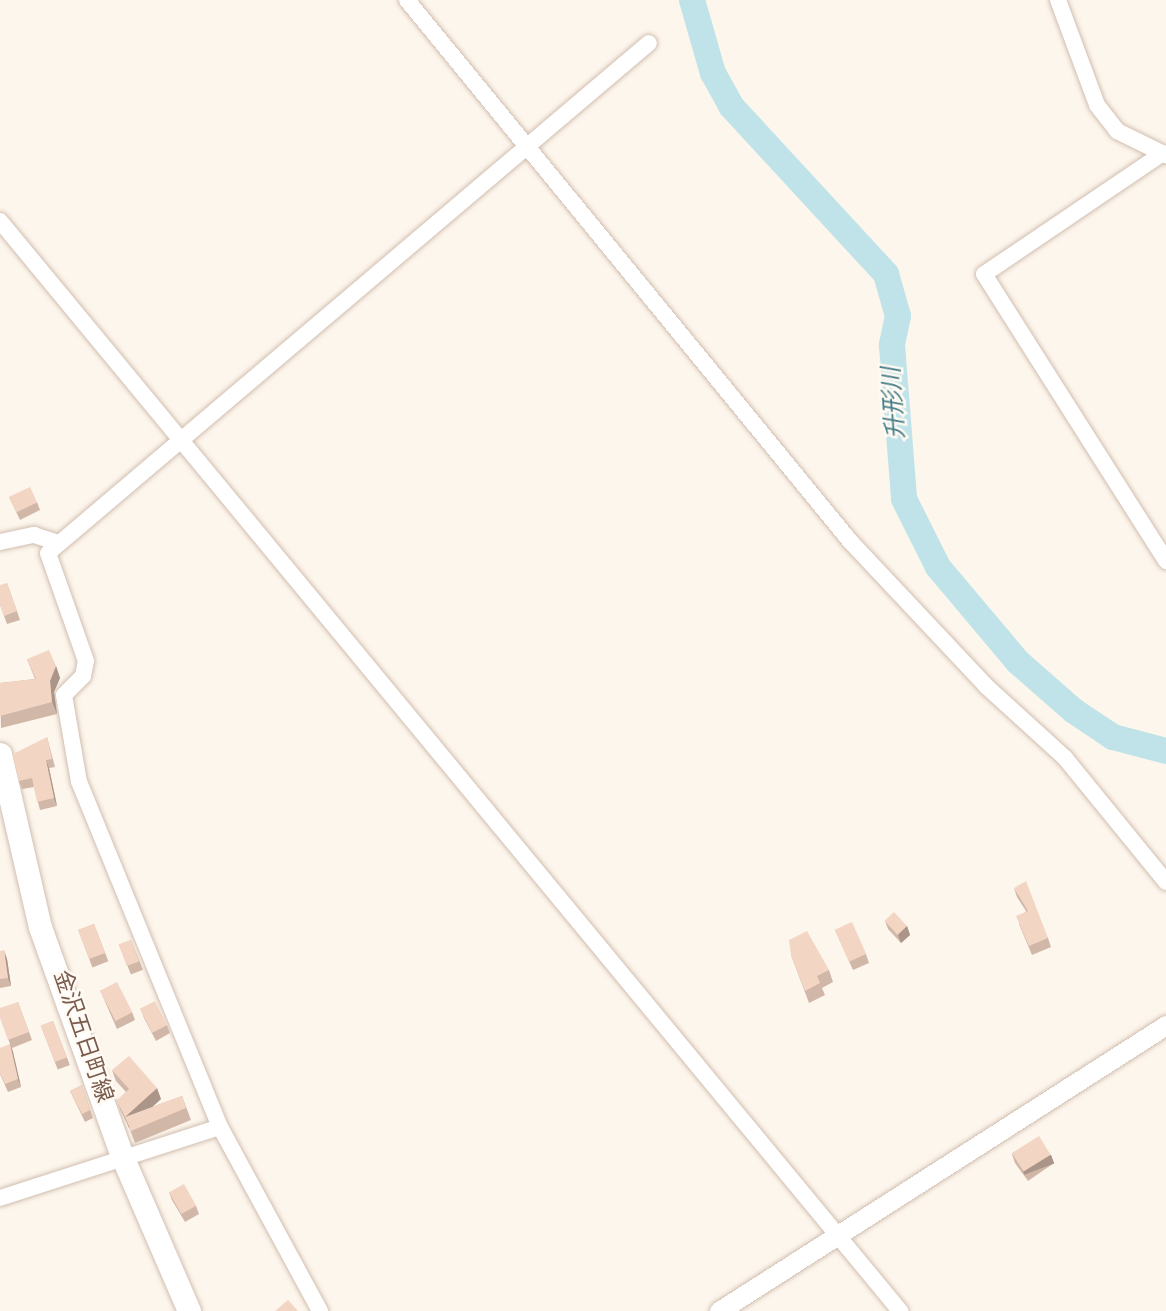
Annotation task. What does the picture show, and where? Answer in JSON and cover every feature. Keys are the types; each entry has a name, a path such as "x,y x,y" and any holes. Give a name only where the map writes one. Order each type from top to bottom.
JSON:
{"main road":[{"name":"金沢五日町線","path":"0,754 26,883 122,1156 189,1311"}],"street":[{"path":"407,0 850,541 986,686 1065,758 1166,882"},
{"path":"1058,0 1097,105 1117,131 1164,154"},
{"path":"320,1311 220,1127 74,762 64,695 83,676 86,661 49,559 56,542 649,43"},
{"path":"1164,154 984,274 1166,561"},
{"path":"0,221 900,1311"},
{"path":"0,542 34,535 56,542"},
{"path":"719,1311 1166,1025"},
{"path":"0,1198 122,1156 220,1127"}],"building":[{"path":"30,487 37,502 16,512 9,497"},
{"path":"7,583 17,611 4,616 0,605 0,585"},
{"path":"49,650 56,666 50,681 52,702 0,716 0,683 36,679 27,659"},
{"path":"47,737 52,759 46,760 54,798 37,802 32,778 19,781 13,754"},
{"path":"1026,881 1048,938 1029,946 1016,916 1028,911 1014,888"},
{"path":"894,912 907,926 897,935 884,921"},
{"path":"852,922 866,954 849,962 835,930"},
{"path":"94,924 105,953 89,959 78,930"},
{"path":"807,931 829,970 817,976 820,983 805,991 791,955 789,940"},
{"path":"131,940 139,962 127,966 119,944"},
{"path":"4,950 8,978 0,979 0,951"},
{"path":"117,982 132,1012 116,1021 100,991"},
{"path":"155,1001 167,1025 152,1033 140,1009"},
{"path":"18,1002 29,1032 8,1040 0,1017 0,1008"},
{"path":"53,1021 67,1057 55,1062 41,1026"},
{"path":"10,1044 18,1079 5,1084 0,1073 0,1048"},
{"path":"129,1056 157,1088 125,1117 117,1101 129,1089 112,1070"},
{"path":"82,1085 90,1110 82,1114 70,1091"},
{"path":"182,1096 186,1108 131,1131 125,1117"},
{"path":"1039,1136 1051,1155 1024,1172 1012,1153"},
{"path":"184,1184 196,1206 181,1214 169,1192"},
{"path":"288,1300 298,1311 275,1311"}],"waterway":[{"name":"升形川","path":"692,0 713,73 731,106 886,274 898,316 892,345 904,499 938,567 1018,662 1074,711 1113,737 1166,751"}]}
